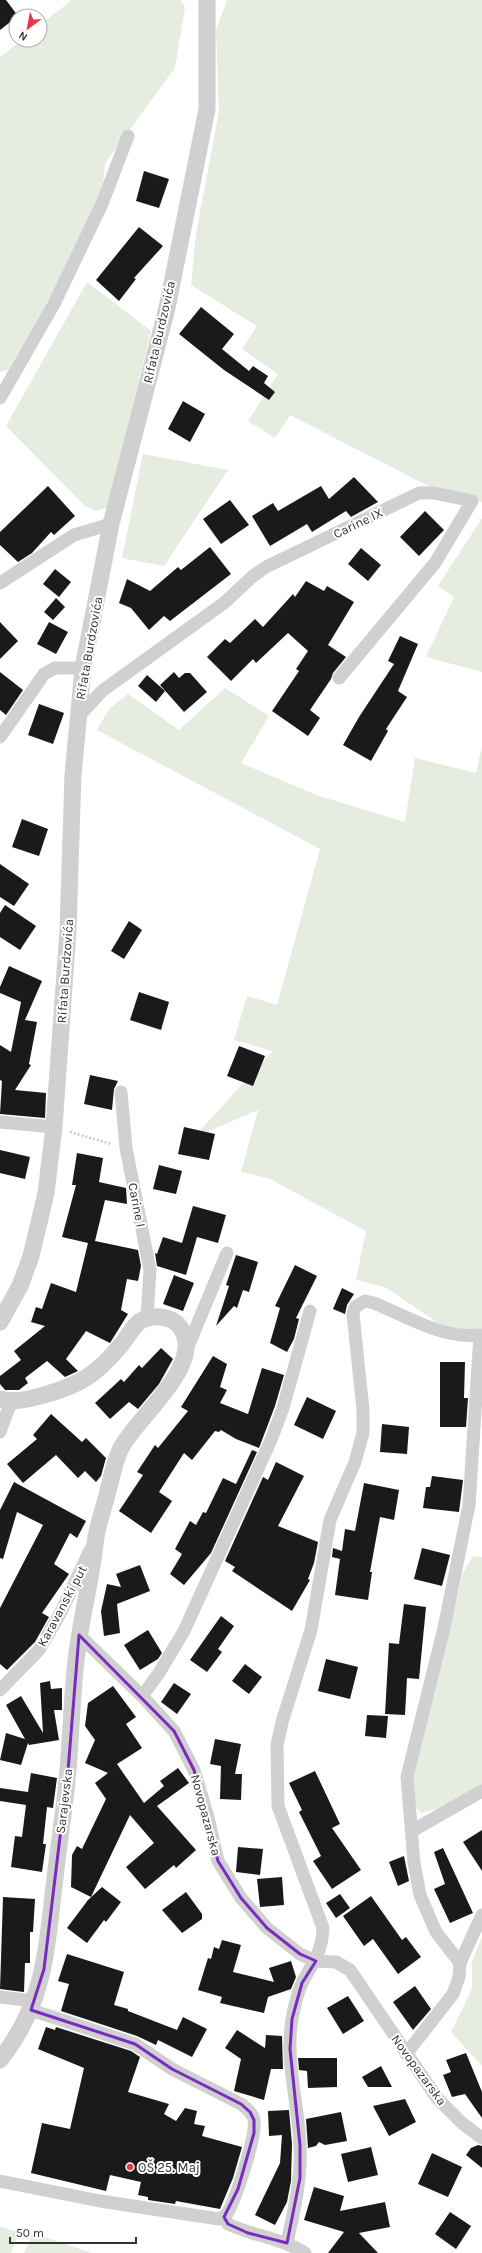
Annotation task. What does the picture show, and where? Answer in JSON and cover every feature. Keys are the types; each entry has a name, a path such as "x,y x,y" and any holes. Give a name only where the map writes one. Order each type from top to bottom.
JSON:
{"street":[{"name":"Rifata Burdzovića","path":"0,1322 20,1286 31,1256 46,1193 54,1127 68,930 73,776 83,668 111,524 166,308 207,109 207,0"},
{"path":"0,398 54,304 102,204 128,136"},
{"name":"Carine IX","path":"78,717 102,691 224,603 253,576 266,567 418,493 434,492 472,501 435,563 339,678"},
{"path":"0,583 74,535 111,524"},
{"path":"0,737 44,674 55,668 83,668"},
{"name":"Carine I","path":"121,1092 126,1148 150,1270 147,1317"},
{"path":"0,1122 54,1127"},
{"path":"187,1349 227,1253"},
{"path":"287,2243 300,2178 300,2145 292,2084 290,2049 292,2019 302,1983 316,1961 322,1945 323,1928 278,1806 277,1745 282,1722 311,1630 330,1520 354,1462 363,1433 363,1410 353,1314 355,1307 365,1301 374,1303 444,1334 464,1337 481,1335 469,1505 444,1628 407,1777 407,1795 412,1831 414,1863 420,1895 436,1932 460,1963"},
{"path":"142,1696 159,1673 184,1631 271,1440 283,1408 310,1311"},
{"path":"0,1432 6,1400 62,1390 84,1381 108,1360 138,1323 147,1317 157,1316 170,1320 179,1326 187,1349"},
{"name":"Sarajevska","path":"0,2060 15,2040 32,2006 44,1969 68,1771 79,1635 92,1580 96,1533 120,1450 130,1432 178,1374 185,1360 187,1349"},
{"name":"Karavanski put","path":"0,1690 39,1650 85,1564 96,1533"},
{"name":"Novopazarska","path":"79,1635 142,1696 174,1731 194,1770 208,1817 218,1861 241,1898 267,1928 300,1954 316,1961 336,1962 350,1970 437,2098 462,2123 482,2138"},
{"path":"412,1831 482,1791"},
{"path":"406,2054 453,1994 459,1977 460,1963 482,1915"},
{"path":"0,1997 32,2006 135,2044 172,2069 241,2104 250,2112 254,2120 254,2133 238,2189 224,2217 219,2219 100,2201 0,2181"},
{"path":"224,2217 228,2224 248,2233 287,2243 305,2253"}],"path":[{"path":"54,1127 126,1148"}],"highlighted area":[{"path":"79,1635 174,1731 194,1770 218,1861 241,1898 267,1928 300,1954 316,1961 302,1983 292,2019 290,2049 300,2145 300,2178 287,2243 248,2233 228,2224 224,2217 238,2189 254,2133 254,2120 250,2112 241,2104 172,2069 135,2044 31,2010 44,1969 68,1771"}],"shaded area":[{"path":"72,0 180,0 185,7 175,68 105,163 101,210 8,370 0,372 0,57 12,48 48,48 48,19"},
{"path":"227,0 482,0 482,502 438,491 290,415 275,438 248,421 278,374 242,349 257,326 191,285 196,234 219,111 216,30"},
{"path":"87,282 151,331 108,507 96,511 84,505 6,426"},
{"path":"143,454 228,470 164,566 122,558"},
{"path":"482,518 482,672 426,657 454,597 438,586"},
{"path":"225,688 269,716 241,763 316,795 405,822 415,758 476,773 482,746 482,1333 444,1327 385,1287 356,1280 366,1231 268,1178 241,1172 258,1110 193,1138 273,1051 234,1040 247,996 277,1005 320,849 97,730 109,709 128,694 179,730"},
{"path":"473,1556 482,1557 482,1787 453,1804 422,1813 412,1805 412,1784 463,1573"},
{"path":"482,1937 482,2066 451,2032 472,1989 472,1961"},
{"path":"0,2226 19,2233 11,2253 0,2253"},
{"path":"33,2233 92,2253 24,2253"}],"building":[{"path":"0,0 6,0 12,8 8,8 8,24 0,30"},
{"path":"144,171 169,179 159,208 136,201"},
{"path":"139,227 163,246 134,278 136,279 119,301 96,280"},
{"path":"201,307 234,334 222,349 249,371 253,366 268,376 264,383 275,392 269,400 224,370 179,334"},
{"path":"183,401 205,414 190,442 168,429"},
{"path":"354,477 378,502 351,517 346,511 312,532 307,524 270,546 252,516 273,503 278,511 321,486 329,499"},
{"path":"48,486 75,516 54,535 51,532 32,553 18,562 0,545 0,532"},
{"path":"230,500 249,525 221,544 203,519"},
{"path":"425,511 444,530 419,556 400,537"},
{"path":"210,547 231,574 170,621 164,616 149,630 131,608 119,603 127,579 150,591 178,567 181,570"},
{"path":"361,548 381,565 368,581 348,564"},
{"path":"55,569 71,582 59,597 43,584"},
{"path":"306,581 324,591 327,586 354,602 328,645 346,657 333,673 331,679 310,710 320,718 308,736 272,711 299,671 296,669 308,651 288,633 256,663 253,659 231,681 207,657 225,639 230,643 255,619 263,627 293,594 295,597"},
{"path":"56,598 65,607 53,620 44,612"},
{"path":"0,622 18,641 0,659"},
{"path":"49,622 68,632 56,654 37,644"},
{"path":"400,636 418,644 398,691 407,697 386,729 388,731 371,761 343,745 359,717 394,664 388,661"},
{"path":"0,672 23,690 6,715 0,710"},
{"path":"174,672 179,678 185,673 190,673 207,692 184,712 160,685"},
{"path":"147,675 165,691 156,702 138,686"},
{"path":"39,704 64,713 53,744 28,735"},
{"path":"22,819 48,829 39,856 12,847"},
{"path":"0,864 29,884 14,906 0,897"},
{"path":"5,905 36,926 20,950 0,937 0,913"},
{"path":"129,921 142,930 124,959 111,951"},
{"path":"9,966 42,981 25,1020 37,1022 29,1064 31,1065 15,1090 46,1093 45,1118 0,1114 2,1081 0,1080 0,1045 11,1052 21,1002 0,993 0,987"},
{"path":"139,992 169,1002 161,1030 130,1020"},
{"path":"239,1046 265,1056 253,1086 227,1076"},
{"path":"90,1075 118,1081 114,1089 112,1110 84,1104"},
{"path":"184,1127 215,1134 209,1160 178,1154"},
{"path":"0,1150 30,1157 25,1179 0,1173"},
{"path":"77,1153 103,1158 99,1182 126,1188 127,1204 105,1200 95,1241 138,1250 141,1266 138,1281 127,1279 121,1310 128,1314 110,1343 86,1331 66,1359 78,1371 65,1377 47,1361 25,1378 28,1383 19,1390 5,1390 0,1384 0,1376 21,1360 14,1351 45,1326 31,1322 36,1307 42,1309 51,1283 76,1292 88,1243 62,1237 76,1185 72,1185"},
{"path":"159,1165 182,1171 176,1194 153,1189"},
{"path":"193,1206 226,1215 218,1243 197,1237 186,1275 157,1266 155,1253 157,1254 163,1237 182,1243"},
{"path":"236,1255 258,1262 249,1292 243,1290 237,1308 234,1306 216,1326 229,1286 226,1285"},
{"path":"295,1265 317,1276 296,1318 299,1319 294,1339 287,1352 270,1343 280,1308 275,1306"},
{"path":"174,1275 194,1283 183,1311 163,1304"},
{"path":"342,1288 354,1294 347,1305 345,1314 333,1309"},
{"path":"161,1348 173,1359 159,1384 138,1409 129,1402 110,1419 95,1403 121,1379 124,1382 139,1365 142,1368"},
{"path":"213,1356 227,1364 220,1387 227,1390 220,1403 248,1414 262,1368 284,1375 275,1406 259,1448 236,1439 221,1430 219,1432 215,1431 192,1460 184,1453 159,1492 172,1501 151,1533 119,1511 143,1475 137,1472 155,1445 158,1448 188,1411 181,1407"},
{"path":"440,1362 465,1362 464,1398 468,1398 466,1427 440,1427"},
{"path":"307,1397 336,1411 323,1439 294,1425"},
{"path":"51,1414 82,1442 86,1438 106,1458 101,1476 96,1482 85,1471 78,1478 56,1455 23,1483 7,1464 37,1439 33,1435"},
{"path":"382,1424 409,1427 407,1454 380,1452"},
{"path":"252,1450 257,1452 211,1553 184,1585 170,1574 182,1554 175,1549 190,1521 196,1525 203,1512 206,1513 223,1478 236,1484"},
{"path":"276,1462 304,1476 278,1526 318,1542 314,1563 308,1579 310,1580 292,1611 232,1571 235,1567 225,1561 263,1477 268,1480"},
{"path":"432,1476 463,1480 459,1512 423,1508 426,1487 430,1487"},
{"path":"14,1482 86,1521 77,1538 70,1533 54,1564 69,1574 42,1613 49,1617 35,1642 7,1670 0,1664 0,1608 43,1525 17,1512 3,1559 0,1558 0,1510"},
{"path":"364,1483 399,1490 394,1520 380,1517 370,1572 372,1572 368,1600 335,1595 340,1559 332,1557 333,1548 342,1551 345,1529 355,1531"},
{"path":"422,1548 450,1555 442,1586 414,1579"},
{"path":"140,1565 150,1591 117,1604 120,1633 104,1636 101,1611 107,1584 121,1587 116,1574"},
{"path":"404,1604 426,1607 419,1679 407,1678 405,1715 385,1714 389,1643 399,1644"},
{"path":"221,1616 234,1626 218,1649 222,1652 207,1672 190,1660"},
{"path":"148,1630 162,1653 158,1659 140,1670 124,1645"},
{"path":"326,1659 358,1667 350,1699 318,1691"},
{"path":"245,1664 262,1677 249,1694 232,1681"},
{"path":"50,1681 51,1689 62,1688 62,1710 54,1710 59,1740 29,1745 28,1743 21,1765 0,1760 6,1733 25,1739 6,1705 21,1696 43,1733 40,1683"},
{"path":"174,1683 191,1694 177,1714 161,1702"},
{"path":"113,1686 136,1717 126,1724 142,1748 117,1764 144,1803 164,1786 160,1781 178,1768 189,1783 157,1806 196,1850 176,1868 174,1865 145,1889 126,1867 154,1843 130,1815 91,1897 71,1887 72,1855 77,1846 82,1849 106,1799 95,1783 108,1773 85,1763 95,1740 85,1726 88,1703"},
{"path":"367,1715 388,1716 386,1738 365,1736"},
{"path":"215,1739 241,1744 235,1774 242,1774 241,1800 220,1799 221,1766 210,1764"},
{"path":"315,1771 340,1824 332,1828 361,1870 332,1889 313,1861 321,1856 299,1812 302,1810 289,1783"},
{"path":"31,1773 57,1778 53,1808 47,1807 43,1844 46,1844 42,1872 11,1867 15,1836 22,1837 26,1805 0,1801 0,1788 28,1792"},
{"path":"482,1830 482,1871 463,1842"},
{"path":"238,1847 263,1849 260,1875 236,1872"},
{"path":"443,1848 473,1913 450,1923 434,1889 445,1884 434,1852"},
{"path":"404,1856 409,1881 398,1886 389,1862"},
{"path":"282,1877 284,1905 260,1907 257,1879"},
{"path":"102,1887 121,1902 106,1922 104,1920 87,1943 67,1928 88,1900"},
{"path":"186,1892 202,1914 202,1919 182,1933 162,1910"},
{"path":"340,1894 350,1908 336,1918 326,1903"},
{"path":"371,1896 402,1940 406,1937 421,1957 398,1974 373,1939 364,1946 343,1916"},
{"path":"3,1897 35,1899 33,1932 30,1932 30,1963 25,1963 24,1992 0,1989"},
{"path":"222,1940 241,1945 233,1972 274,1982 269,1968 291,1961 296,1977 291,1989 268,1997 264,2013 220,2003 222,1997 198,1990 208,1958 211,1959 214,1947 219,1949"},
{"path":"67,1954 124,1972 114,2005 128,2009 128,2011 177,2030 183,2017 207,2029 192,2057 158,2040 156,2045 137,2036 61,2011 69,1984 58,1981"},
{"path":"415,1986 431,2009 413,2030 393,2002"},
{"path":"348,1996 364,2021 343,2034 327,2008"},
{"path":"46,2027 55,2030 56,2027 131,2051 140,2057 128,2092 169,2104 164,2114 176,2121 185,2108 197,2111 194,2124 205,2126 202,2136 242,2147 233,2178 220,2209 176,2201 175,2204 148,2200 148,2197 138,2195 141,2182 110,2175 106,2191 31,2173 42,2123 70,2129 84,2068 38,2049"},
{"path":"237,2030 265,2048 266,2035 282,2036 283,2069 271,2069 264,2100 234,2091 241,2059 225,2048"},
{"path":"466,2053 482,2092 482,2118 465,2094 452,2097 443,2075 451,2072 446,2060"},
{"path":"298,2058 337,2058 337,2087 308,2088 307,2071 299,2070"},
{"path":"381,2066 392,2087 368,2087 362,2077"},
{"path":"405,2099 416,2122 389,2136 373,2106"},
{"path":"289,2110 292,2144 291,2181 287,2202 275,2225 255,2215 280,2163 282,2135 269,2136 268,2111"},
{"path":"341,2112 347,2141 325,2145 319,2142 316,2146 308,2148 306,2119"},
{"path":"478,2145 482,2146 482,2168 466,2155 471,2148"},
{"path":"371,2147 378,2175 348,2182 341,2154"},
{"path":"432,2153 462,2167 448,2197 418,2184"},
{"path":"314,2187 344,2196 340,2211 385,2202 390,2227 359,2233 378,2253 328,2253 344,2232 304,2220"},
{"path":"450,2212 471,2226 456,2249 435,2234"}],"place":[{"name":"OŠ 25. Maj","path":"130,2167"}]}
